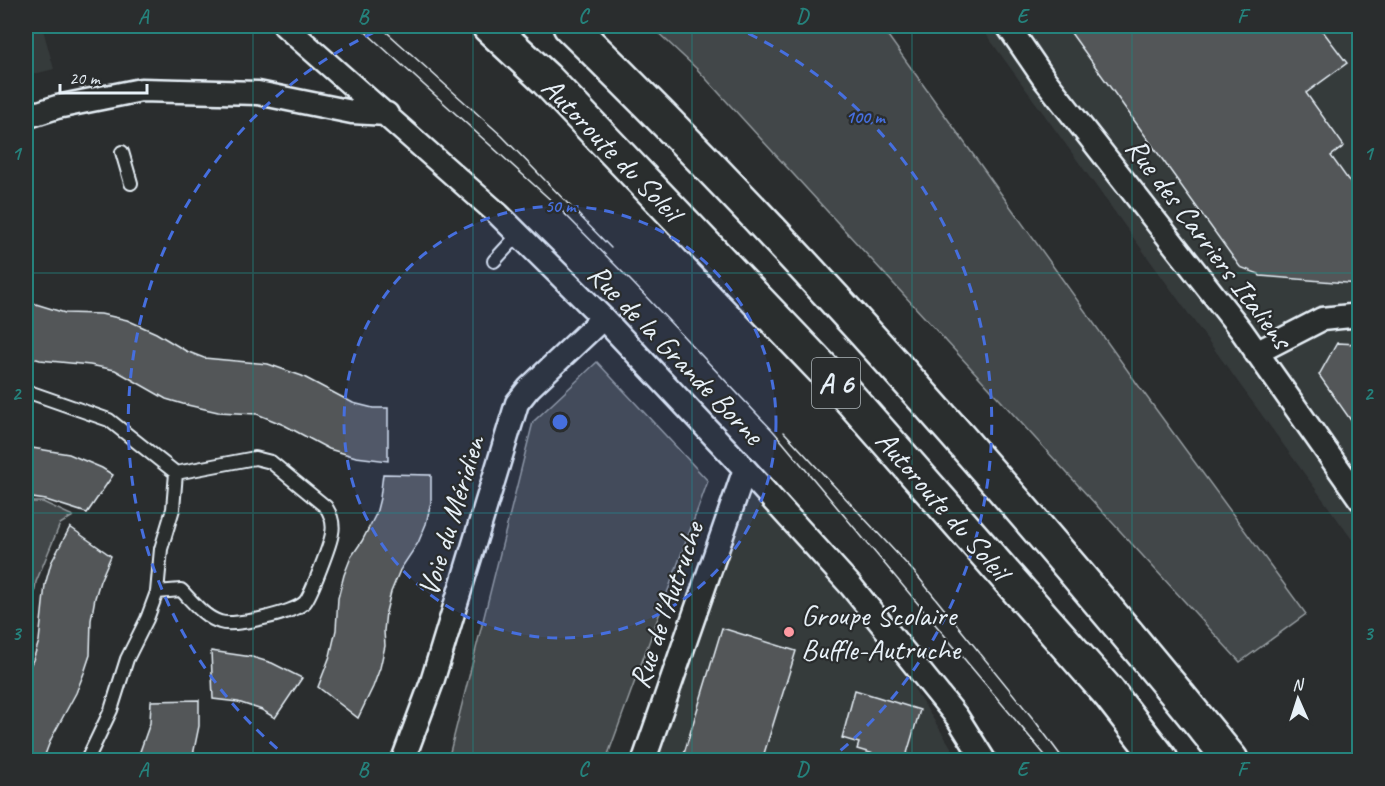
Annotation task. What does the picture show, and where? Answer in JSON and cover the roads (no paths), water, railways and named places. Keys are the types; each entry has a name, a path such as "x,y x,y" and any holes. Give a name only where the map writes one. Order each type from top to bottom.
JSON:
{"highway":[{"name":"Autoroute du Soleil","path":"489,26 554,87 841,388 1109,693 1161,760"},
{"name":"Autoroute du Soleil","path":"570,26 761,220 870,338 1043,534 1231,760"}],"street":[{"name":"Rue de la Grande Borne","path":"285,26 387,114 420,147 465,184 603,318 851,586 957,717 984,760"},
{"name":"Rue des Carriers Italiens","path":"1008,26 1045,80 1234,321 1359,499"},
{"path":"26,117 57,106 141,90 258,93 352,112 387,114"},
{"path":"1256,352 1322,319 1359,315"},
{"name":"Voie du Méridien","path":"403,760 432,682 517,403 529,388 603,318"},
{"name":"Rue de l'Autruche","path":"644,760 745,469"}],"lane":[{"path":"122,152 131,183"},
{"path":"494,261 519,234"},
{"path":"26,391 109,420 176,473 255,458 265,459 326,507 331,514 332,535 305,602 288,611 241,623 227,624 211,618 181,590 158,592"},
{"path":"87,760 111,710 127,660 158,592 161,549 173,509 176,473"}],"tram line":[{"path":"359,26 554,203 774,432 1049,760"},
{"path":"380,26 502,136 611,248"},
{"path":"784,432 915,573 1064,760"}],"place":[{"name":"Groupe Scolaire Buffle-Autruche","path":"789,632"}]}
